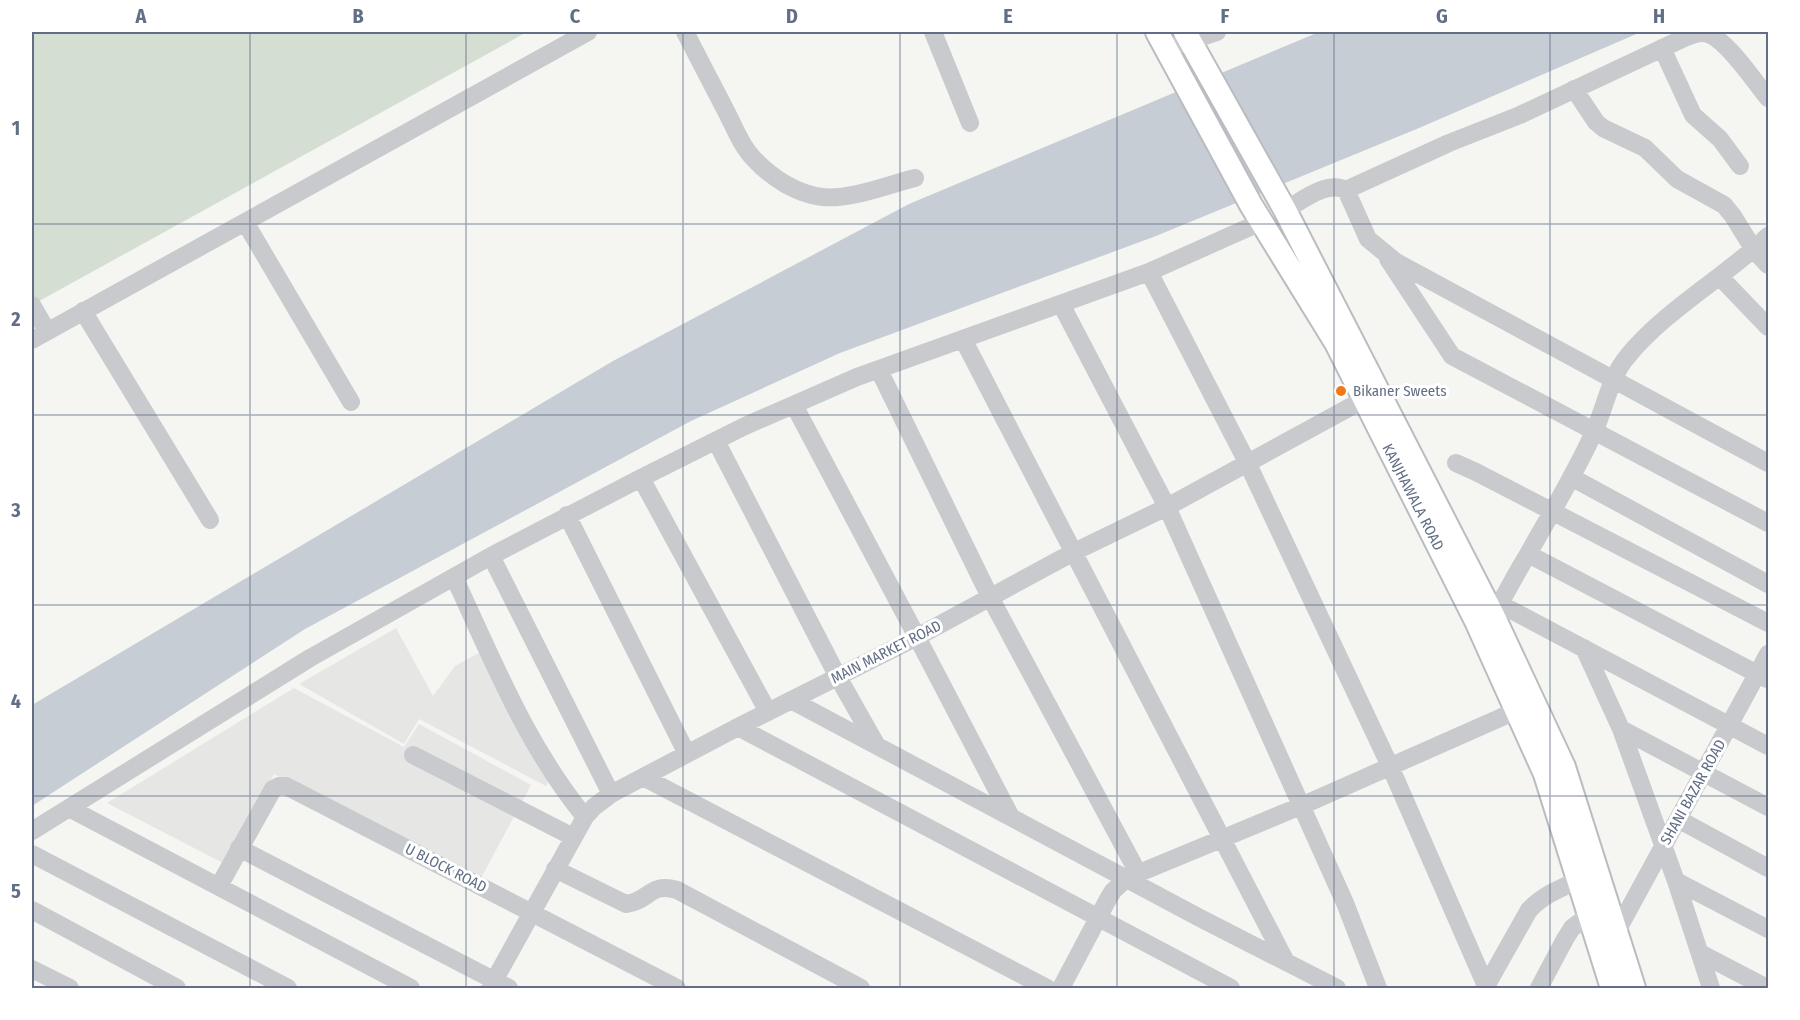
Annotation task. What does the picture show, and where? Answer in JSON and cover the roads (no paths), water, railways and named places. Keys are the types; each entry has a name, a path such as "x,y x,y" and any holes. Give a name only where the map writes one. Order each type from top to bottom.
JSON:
{"main road":[{"name":"KANJHAWALA ROAD","path":"1188,36 1281,204 1476,621 1525,707 1564,766 1634,988"},
{"name":"KANJHAWALA ROAD","path":"1162,40 1256,213 1370,395 1496,610 1612,988"}],"street":[{"path":"32,305 39,335 588,32"},
{"path":"685,32 739,138 753,159 769,174 803,193 822,197 843,197 915,178"},
{"path":"933,32 970,123"},
{"path":"1162,40 1217,32"},
{"path":"1346,190 1684,38 1703,33 1715,36 1725,45 1768,98"},
{"path":"1662,48 1693,115 1720,139 1740,166"},
{"path":"1574,89 1596,122 1603,128 1645,148 1677,179 1724,206 1733,216 1754,250 1768,265"},
{"path":"1281,204 1331,187 1346,190 1368,239 1396,262 1768,463"},
{"path":"32,831 310,658 490,556 640,478 794,405 879,370 1149,272 1256,213"},
{"path":"245,222 351,402"},
{"path":"1768,236 1754,250 1642,340 1625,358 1594,431 1553,512 1496,610 1584,648 1768,746"},
{"path":"1384,252 1452,356 1768,523"},
{"path":"1149,272 1247,462 1390,766 1485,987"},
{"path":"1720,277 1768,327"},
{"path":"1061,304 1167,507 1345,903 1378,988"},
{"path":"83,311 210,520"},
{"path":"963,339 1286,962"},
{"path":"879,370 990,597 1132,876"},
{"name":"MAIN MARKET ROAD","path":"498,986 531,912 573,837 585,817 611,794 917,637 1072,553 1167,507 1370,395"},
{"path":"794,405 1011,818"},
{"path":"716,441 838,677 877,747"},
{"path":"1456,463 1768,623"},
{"path":"1570,477 1768,584"},
{"path":"640,478 768,712"},
{"path":"567,515 687,754"},
{"path":"1528,554 1763,677"},
{"path":"490,556 611,794"},
{"path":"454,577 516,711 548,767 585,817"},
{"path":"1584,648 1621,729 1676,881 1711,988"},
{"name":"SHANI BAZAR ROAD","path":"1617,931 1729,725 1763,677 1768,654"},
{"path":"791,700 1011,818 1132,876 1337,988"},
{"path":"1061,988 1113,891 1132,876 1301,806 1525,707"},
{"path":"738,727 1231,988"},
{"path":"1621,729 1768,807"},
{"path":"413,755 573,837"},
{"path":"643,777 1047,988"},
{"name":"U BLOCK ROAD","path":"219,886 273,789 286,786 677,988"},
{"path":"69,808 411,988"},
{"path":"1678,819 1768,868"},
{"path":"240,848 498,986"},
{"path":"32,854 288,988"},
{"path":"555,868 626,904 637,903 657,888 665,886 677,890 861,988"},
{"path":"1485,987 1529,910 1537,901 1551,892 1579,880"},
{"path":"1676,881 1768,929"},
{"path":"32,909 177,988"},
{"path":"1539,988 1572,928 1589,915"},
{"path":"1595,937 1617,931"},
{"path":"1700,953 1767,988"},
{"path":"32,969 70,988"}],"place":[{"name":"Bikaner Sweets","path":"1341,391"}]}
